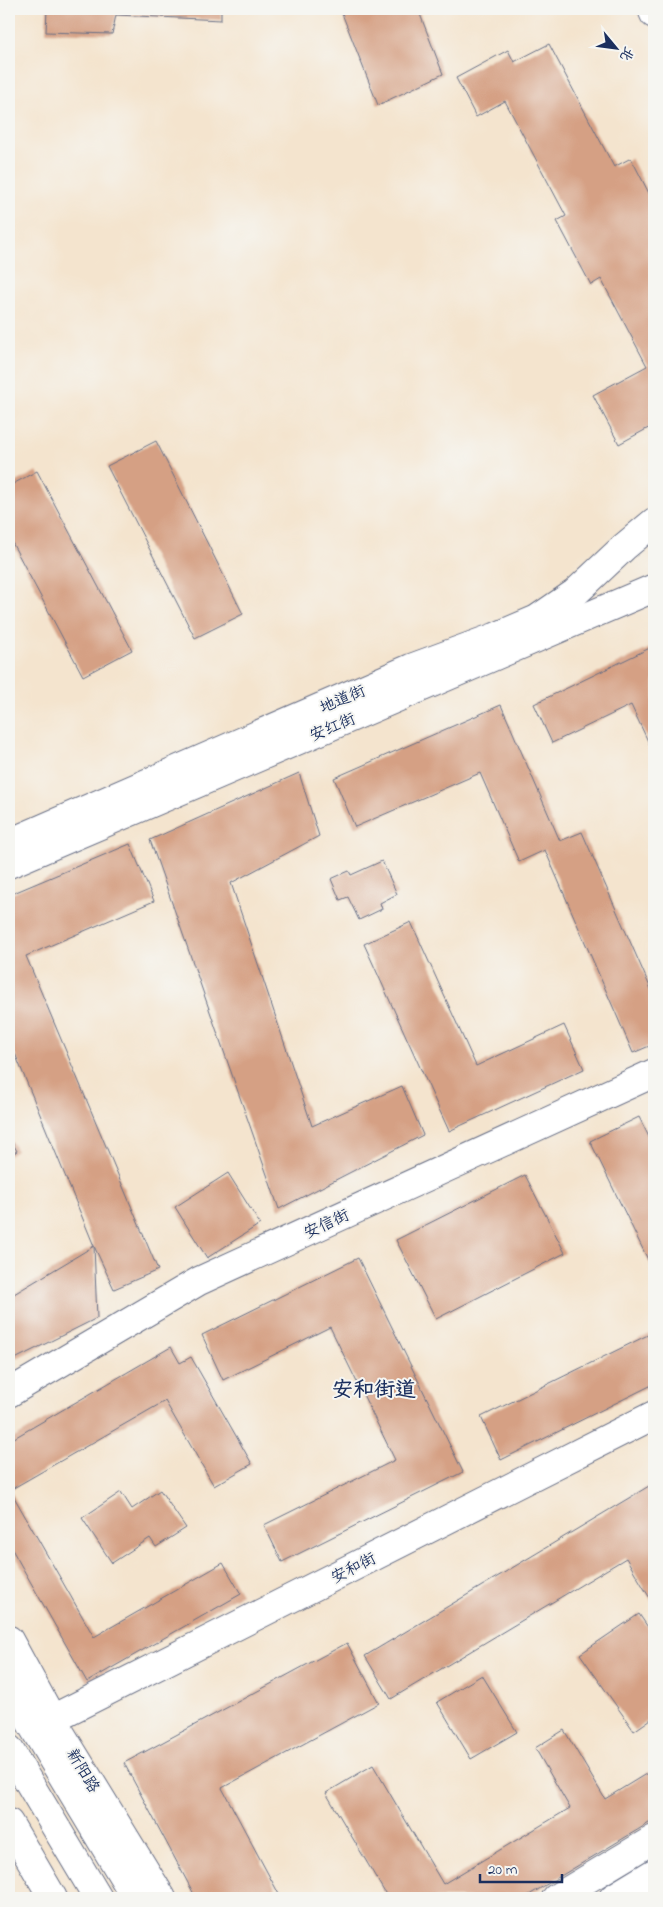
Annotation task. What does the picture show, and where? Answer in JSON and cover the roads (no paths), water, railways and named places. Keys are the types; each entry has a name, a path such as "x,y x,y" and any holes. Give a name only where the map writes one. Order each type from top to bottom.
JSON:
{"main road":[{"path":"652,9 654,14"},
{"name":"地道街","path":"9,843 411,668 495,637 537,619 575,593 654,522"},
{"name":"安红街","path":"9,864 654,588"},
{"name":"安信街","path":"9,1393 200,1281 654,1073"},
{"name":"安和街","path":"52,1719 654,1415"},
{"name":"新阳路","path":"9,1640 52,1719 162,1898"},
{"name":"新阳路","path":"9,1687 136,1898"},
{"path":"9,1749 98,1898"},
{"path":"9,1823 53,1898"},
{"path":"556,1898 654,1839"},
{"path":"613,1898 654,1873"}],"district":[{"name":"安和街道","path":"374,1389"}]}
